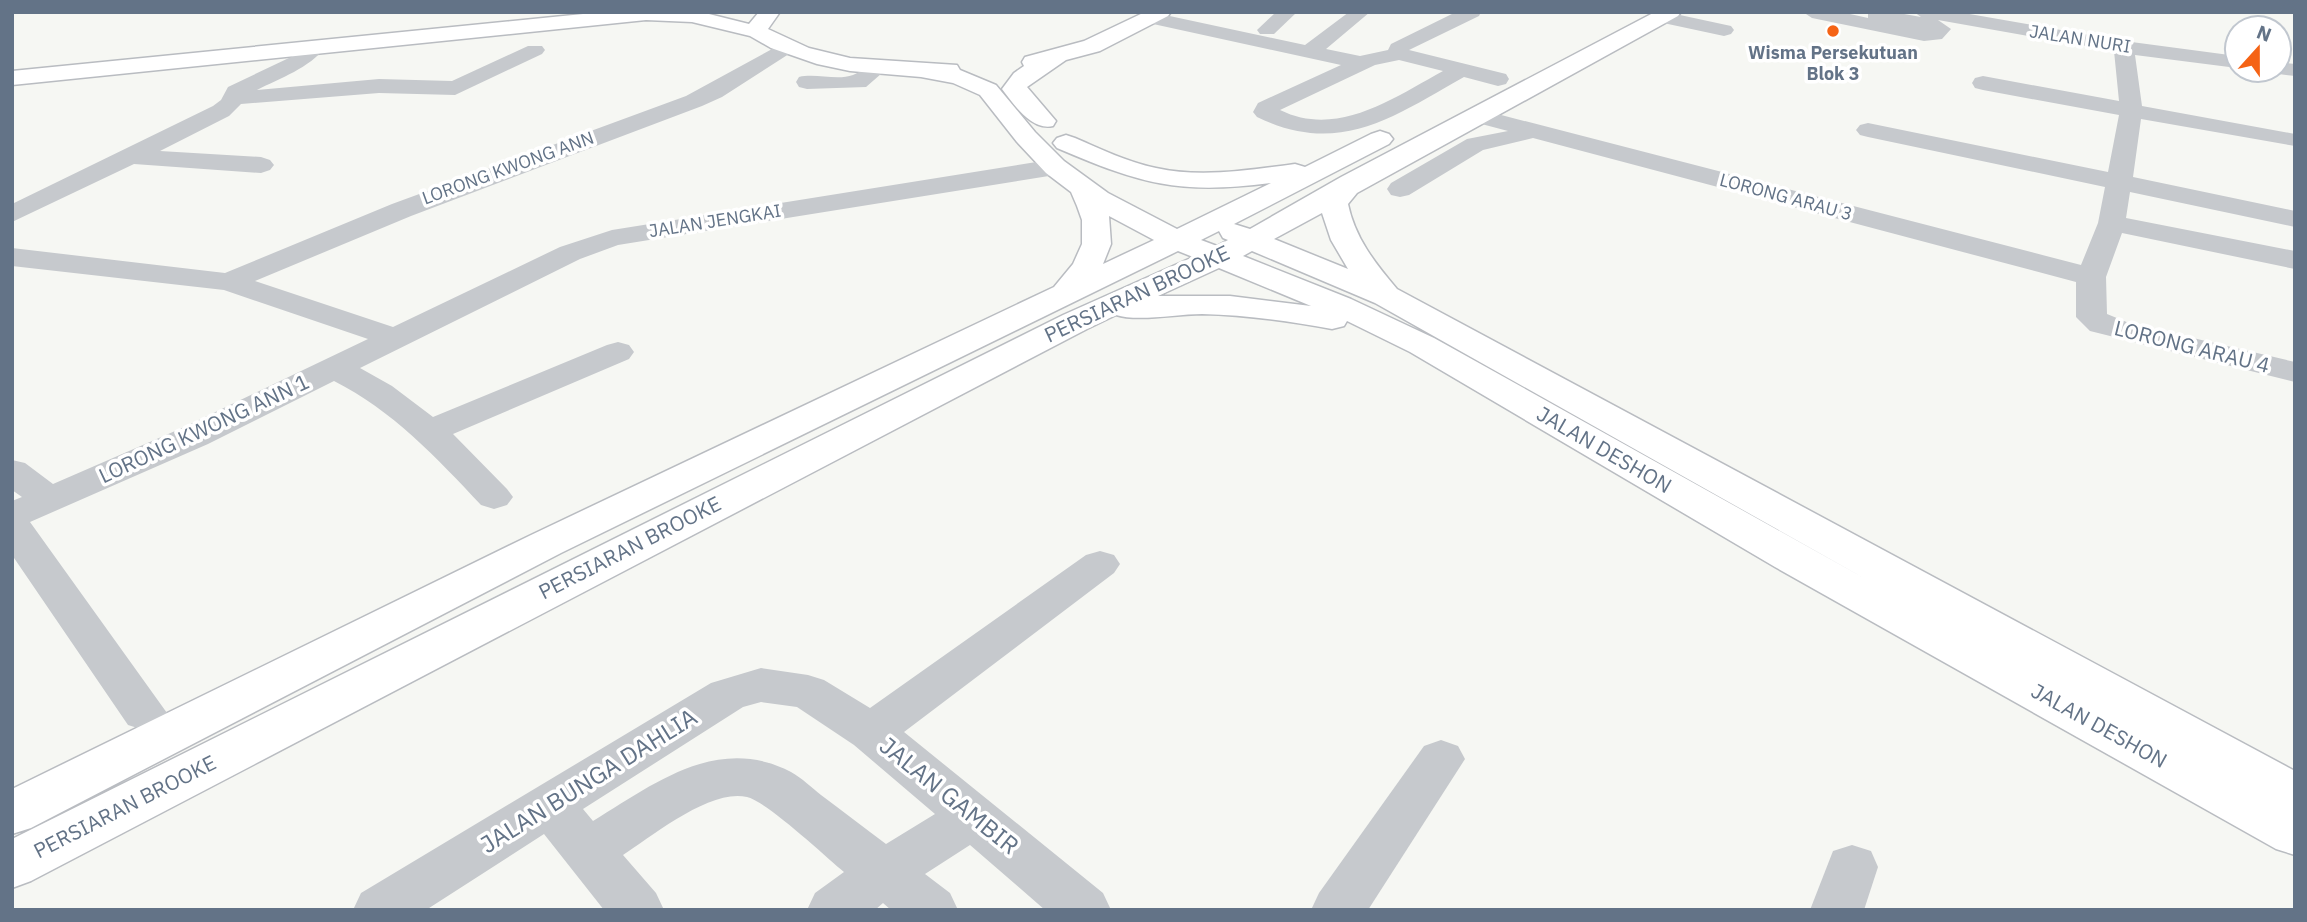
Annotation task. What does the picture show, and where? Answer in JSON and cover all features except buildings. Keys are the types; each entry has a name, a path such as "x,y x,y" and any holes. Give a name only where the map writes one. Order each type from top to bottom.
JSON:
{"main road":[{"path":"12,70 602,12"},
{"path":"757,32 758,25 771,12"},
{"path":"1463,97 1628,12"},
{"path":"12,78 646,14 692,16 757,32 785,48 815,58 923,71 998,67 1057,57 1092,46 1156,15"},
{"path":"1198,229 1351,183 1482,117 1662,17"},
{"name":"JALAN DESHON","path":"1057,57 1028,73 1019,80 1014,89 1084,190 1386,296 2295,796"},
{"name":"JALAN DESHON","path":"923,71 959,76 988,90 1026,137 1105,175 1339,306 1422,345 1790,557 2295,832"},
{"path":"1198,229 1439,109"},
{"path":"1060,155 1167,178 1218,180 1319,169"},
{"path":"1351,183 1334,203 1336,220 1362,267 1386,296"},
{"path":"1084,190 1096,219 1097,251 1070,307 1250,307 1332,319 1422,345"},
{"name":"PERSIARAN BROOKE","path":"12,864 1070,307 1198,229"},
{"name":"PERSIARAN BROOKE","path":"12,813 546,544 1070,307"}],"street":[{"path":"1267,30 1288,12"},
{"path":"1310,52 1361,12"},
{"path":"1399,54 1398,48 1472,12"},
{"path":"1812,12 1924,35 1935,35 1941,29 1876,15"},
{"name":"JALAN NURI","path":"1923,12 2124,47 2223,60"},
{"path":"1156,15 1329,38"},
{"path":"1662,17 1723,28"},
{"path":"1191,19 1361,64"},
{"path":"12,214 226,108 241,89 298,61 315,47"},
{"path":"2091,277 2112,223 2131,111 2124,47"},
{"name":"LORONG KWONG ANN","path":"228,282 331,236 432,196 694,101 714,92 785,48"},
{"path":"232,99 379,86 455,88 535,50"},
{"path":"1461,70 1358,124 1338,129 1307,128 1274,118 1265,112 1266,108 1361,64 1399,54 1498,79"},
{"path":"807,82 858,82 878,67"},
{"path":"1983,83 2290,139"},
{"name":"LORONG ARAU 3","path":"1482,117 2091,277"},
{"path":"1400,189 1476,144 1514,137 1530,130"},
{"path":"1868,130 2295,219"},
{"name":"JALAN JENGKAI","path":"395,338 569,253 612,237 1060,155"},
{"path":"130,156 261,165"},
{"path":"2112,223 2295,260"},
{"path":"12,257 228,282 395,338"},
{"name":"LORONG ARAU 4","path":"2091,277 2092,317 2101,324 2295,372"},
{"name":"LORONG KWONG ANN 1","path":"12,516 195,436 395,338"},
{"path":"430,431 618,352"},
{"path":"334,368 371,386 430,431 494,497"},
{"path":"12,471 49,500"},
{"path":"12,525 144,713"},
{"path":"871,732 1100,564"},
{"name":"JALAN BUNGA DAHLIA","path":"380,910 727,695 761,685 808,692"},
{"name":"JALAN GAMBIR","path":"808,692 871,732 1084,910"},
{"path":"1338,910 1441,759"},
{"path":"587,851 701,782 726,776 752,777 775,787 931,910"},
{"path":"550,806 637,910"},
{"path":"834,910 884,872 974,816"}],"place":[{"name":"Wisma Persekutuan Blok 3","path":"1833,31"}]}
